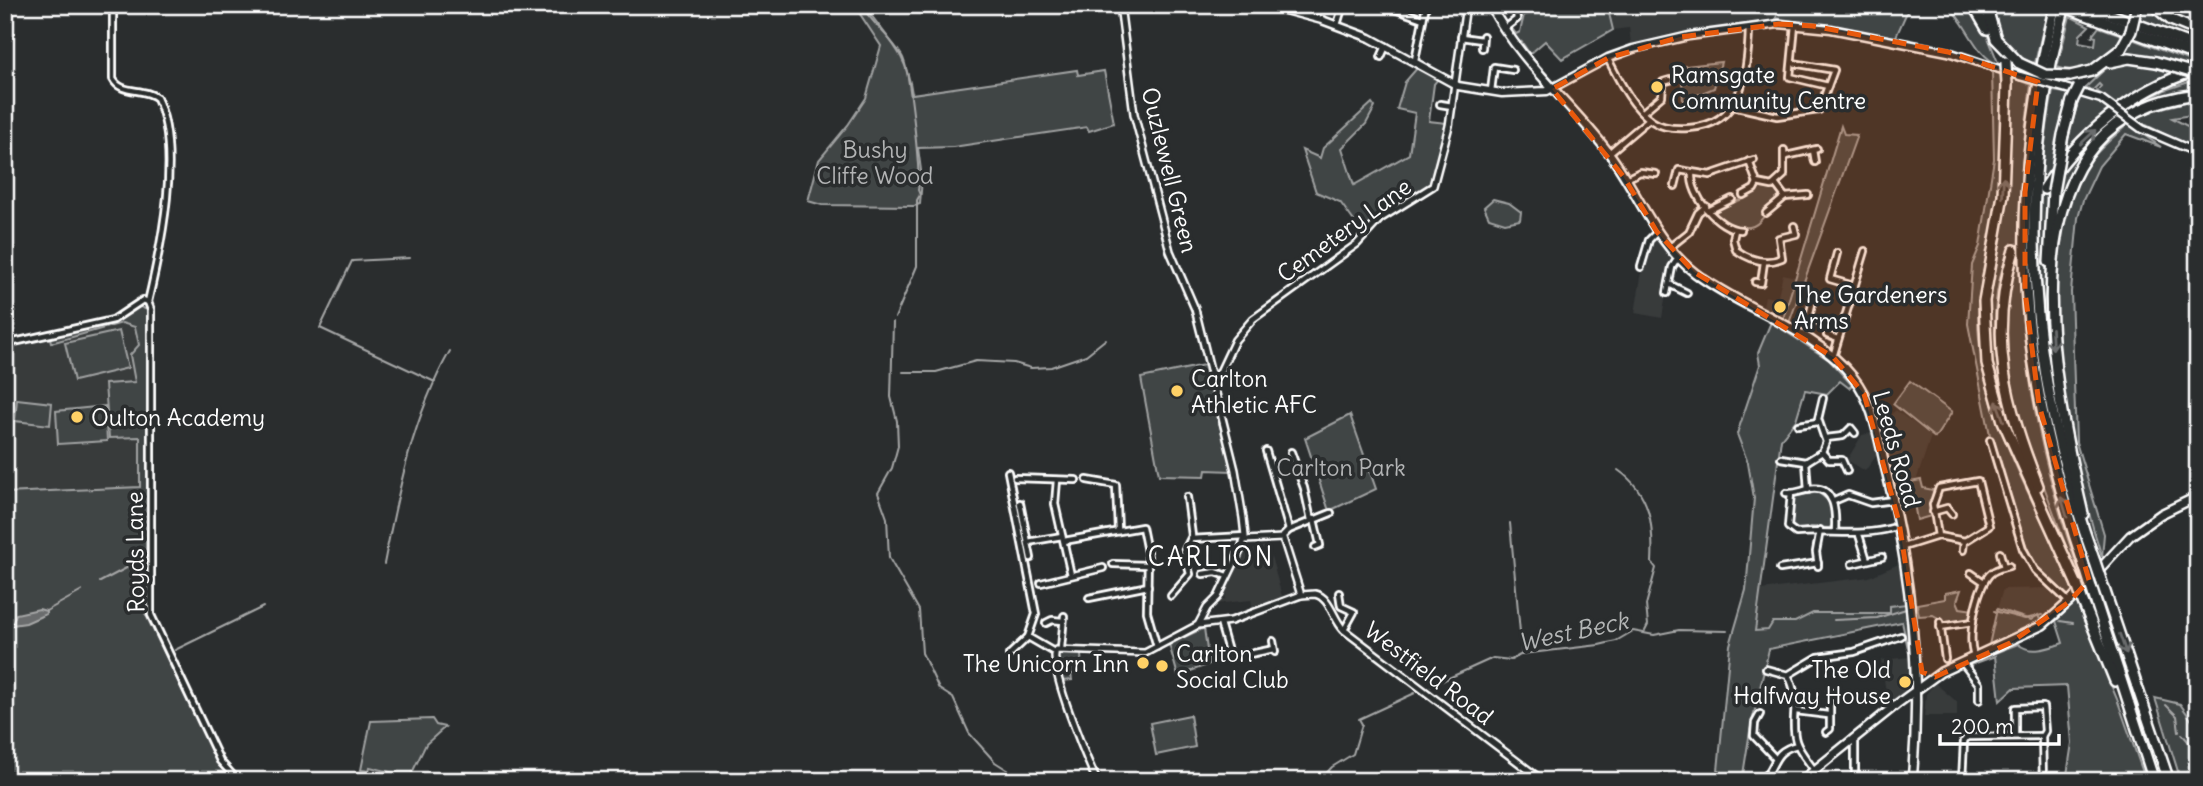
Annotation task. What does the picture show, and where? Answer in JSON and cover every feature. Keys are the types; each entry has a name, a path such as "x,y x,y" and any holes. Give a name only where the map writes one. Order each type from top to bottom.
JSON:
{"highway":[{"path":"1974,5 2001,46 2019,63 2045,75 2070,76 2092,71"},
{"path":"1974,5 2004,62"},
{"path":"1986,5 1991,29"},
{"path":"2055,5 2031,130 2023,244 2025,291 2039,405 2063,503 2154,781"},
{"path":"2169,781 2073,501 2050,411 2035,289 2036,178 2041,123 2063,5 2087,9 2198,47"},
{"path":"2091,550 2064,431 2052,347 2048,190 2072,101 2092,71 2120,48 2132,31 2137,5"},
{"path":"2153,5 2171,20 2195,30"},
{"path":"2161,5 2195,30"},
{"path":"2087,9 2198,56"},
{"path":"2001,46 2006,88 2003,195 1986,282 1983,332 1997,404 2046,511 2138,734"},
{"path":"2102,64 2129,58 2198,72"},
{"path":"2048,190 2069,155 2102,124 2151,90 2198,72"},
{"path":"2051,310 2059,216 2070,185 2087,154 2116,126 2146,108 2198,94"},
{"path":"2014,250 2001,313 2001,365 2015,423 2046,511"}],"main road":[{"path":"1266,5 1337,25 1416,60 1454,85 1530,94 1552,89 1608,58 1680,37 1749,27 1795,24 1948,52 2064,88 2101,100 2142,129 2198,153"},
{"name":"Leeds Road","path":"1490,5 1526,61 1609,153 1657,232 1678,258 1715,286 1833,357 1854,378 1869,404 1894,500 1903,547 1917,665 1912,781"},
{"path":"1801,781 1901,700 1935,677 1962,661 2010,643 2043,625 2069,602 2130,536 2161,514 2198,496"},
{"path":"1917,665 1925,674 1935,677"},
{"path":"1901,700 1910,701 1916,707"}],"street":[{"name":"Royds Lane","path":"113,5 113,79 123,89 145,91 157,98 168,148 163,217 148,302 152,310 151,615 220,761 238,781"},
{"name":"Ouzlewell Green","path":"1120,5 1134,114 1170,251 1195,309 1235,471 1245,538"},
{"path":"1337,25 1343,5"},
{"path":"1383,5 1423,19"},
{"path":"1416,60 1426,5"},
{"name":"Cemetery Lane","path":"1211,379 1219,374 1235,340 1253,319 1357,244 1380,219 1433,186 1452,106 1466,5"},
{"path":"1503,29 1517,19 1515,5"},
{"path":"1795,24 1790,77 1828,86"},
{"path":"1608,58 1649,119 1666,127 1694,128 1713,123 1732,106 1744,80 1749,27"},
{"path":"1460,36 1483,38 1482,48"},
{"path":"1381,57 1386,46"},
{"path":"1732,106 1777,116 1819,110 1834,70 1793,63"},
{"path":"1491,91 1494,67 1513,70"},
{"path":"1643,112 1662,96 1663,82 1670,80"},
{"path":"1440,104 1452,106"},
{"path":"1609,153 1649,119"},
{"path":"1757,183 1767,187 1776,185 1784,175 1784,150"},
{"path":"1786,156 1815,150 1815,162"},
{"path":"1675,186 1679,170 1710,174 1751,161 1757,183 1754,189 1744,195"},
{"path":"1625,179 1640,172 1657,174"},
{"path":"1692,173 1692,187 1718,222 1738,230 1733,239 1736,250 1764,262 1782,258 1779,238 1796,234 1794,226"},
{"path":"1776,185 1785,197"},
{"path":"1766,213 1785,197 1808,195"},
{"path":"1669,248 1689,232 1696,215 1732,199"},
{"path":"1642,267 1649,240 1657,232"},
{"path":"1833,357 1865,251"},
{"path":"1837,253 1829,279 1854,286"},
{"path":"1667,293 1672,267 1678,258"},
{"path":"1755,282 1761,283 1764,262"},
{"path":"1669,283 1687,293"},
{"path":"5,344 101,323 122,315 143,300 148,302"},
{"path":"1813,300 1807,317 1829,326 1827,335 1838,339"},
{"path":"1781,458 1806,462 1822,452 1826,438 1818,422 1823,398"},
{"path":"1798,425 1818,422"},
{"path":"1826,438 1843,436 1851,428 1855,433"},
{"path":"1990,440 2023,549 2035,570 2069,602"},
{"path":"1276,451 1266,453 1289,530"},
{"path":"1290,452 1296,459 1320,545 1315,547"},
{"path":"1822,452 1829,460 1844,459 1847,471"},
{"path":"1806,462 1808,490"},
{"path":"1008,472 1035,609 1035,620 1028,638 1009,655"},
{"path":"1015,478 1076,480"},
{"path":"1057,480 1055,503 1071,575"},
{"path":"1087,480 1116,485 1118,530"},
{"path":"1903,547 1938,536 1964,541 1990,524 1978,481 1941,486 1935,494 1933,512 1938,536"},
{"path":"1835,532 1834,501 1821,490 1789,493 1788,532 1835,532 1851,530 1859,535 1867,560"},
{"path":"1834,501 1848,495 1871,503 1894,500"},
{"path":"1171,596 1178,594 1192,574 1184,552 1191,539 1187,496"},
{"path":"1020,503 1031,558"},
{"path":"1933,512 1947,508 1952,514"},
{"path":"1191,539 1282,537 1289,530 1331,513"},
{"path":"1028,542 1142,527 1147,565 1147,612 1157,648"},
{"path":"1859,535 1892,528"},
{"path":"1780,569 1818,564 1820,530"},
{"path":"1054,652 1061,648 1131,653 1157,648 1198,625 1220,623 1301,596 1282,537"},
{"path":"1198,625 1207,608 1218,597 1245,538"},
{"path":"1963,550 1964,541"},
{"path":"1974,656 1970,640 1984,582 1993,572 2007,566 2000,553"},
{"path":"1852,564 1882,557"},
{"path":"1113,564 1147,565"},
{"path":"1041,583 1103,568"},
{"path":"1203,574 1216,572 1227,576"},
{"path":"1971,573 1984,582"},
{"path":"1089,598 1147,586"},
{"path":"1339,593 1341,606 1354,612 1345,630"},
{"name":"Westfield Road","path":"1301,596 1321,595 1345,630 1543,781"},
{"path":"1046,623 1063,619 1061,648"},
{"path":"1945,659 1940,625 1973,622"},
{"path":"1220,623 1230,658 1274,651 1273,641"},
{"path":"1766,669 1788,675 1818,657 1854,652 1901,636"},
{"path":"1028,638 1054,652"},
{"path":"1054,652 1062,692 1097,781"},
{"path":"1962,661 1965,669 1976,678 1979,700"},
{"path":"1788,675 1796,695 1794,725 1797,745 1814,771"},
{"path":"1976,678 1982,676"},
{"path":"1826,732 1830,729 1830,692"},
{"path":"2015,735 2016,707 2043,707 2043,781"},
{"path":"1796,710 1828,715"},
{"path":"1760,714 1755,723 1754,736 1774,757"},
{"path":"1962,781 1964,741 1968,736 2042,736"},
{"path":"1855,737 1856,781"},
{"path":"1760,781 1767,775 1774,757 1786,748 1797,745"}],"highlighted area":[{"path":"1779,24 1813,26 1948,52 2038,82 2025,192 2025,291 2039,405 2089,580 2069,602 2010,643 1935,677 1922,672 1899,522 1864,394 1833,357 1694,272 1657,232 1623,176 1552,89 1608,58 1680,37"}],"shaded area":[{"path":"1607,5 1910,5 1848,30 1776,18 1671,34 1631,44 1629,28 1613,30"},
{"path":"1655,238 1672,259 1662,318 1635,313 1643,265"},
{"path":"1783,274 1795,277 1783,319 1763,306 1765,296 1777,299"},
{"name":"Oulton Academy","path":"138,306 148,487 5,493 5,348 110,322"},
{"path":"1896,410 1931,436 1916,481 1895,486 1880,424"},
{"path":"1871,433 1877,455 1865,471 1847,460 1862,435"},
{"path":"1268,545 1283,600 1253,609 1251,600 1215,604 1225,599 1228,583 1244,552"},
{"path":"1901,563 1906,604 1890,606 1890,613 1813,613 1795,622 1773,622 1768,630 1755,631 1760,590 1869,577"},
{"path":"2049,588 2049,592 2060,598 2060,605 2041,622 2038,616 2031,620 1997,609 2003,589"},
{"path":"39,609 46,611 46,614 26,623 12,625 16,614"},
{"path":"1910,657 1910,689 1888,706 1881,660"},
{"path":"1935,683 1957,702 1957,716 1924,716 1926,694"}],"green space":[{"name":"Bushy Cliffe Wood","path":"854,5 864,5 895,46 905,67 912,94 1077,70 1078,75 1104,71 1114,123 1089,131 1087,127 953,147 918,148 922,178 920,204 914,206 822,205 808,201 819,160 866,98 881,46"},
{"path":"1568,5 1607,5 1613,30 1562,59 1545,41 1530,54 1521,41 1529,55 1527,56 1511,27 1516,34 1520,32 1524,15"},
{"path":"1781,5 1910,5 1895,39 1776,18"},
{"path":"1947,5 1969,5 1983,25 1999,65 1983,54"},
{"path":"1989,5 2048,8 2035,63 2025,60 2010,49 2000,34"},
{"path":"2142,5 2151,5 2198,34 2198,41 2140,19"},
{"path":"2070,16 2089,26 2080,35 2079,42 2095,45 2096,37 2092,36 2099,27 2122,35 2118,44 2104,59 2086,68 2066,70 2057,67"},
{"path":"2132,39 2198,64 2198,66 2119,57"},
{"path":"1721,62 1714,88 1683,101 1682,83 1689,82 1685,66"},
{"path":"2124,63 2150,65 2175,72 2117,107 2097,91 2101,86 2099,84 2093,90 2084,89 2105,69"},
{"path":"1418,67 1438,79 1434,84 1429,121 1447,123 1431,185 1382,215 1364,235 1340,202 1316,192 1302,150 1320,158 1323,148 1372,103 1375,107 1366,124 1342,148 1354,185 1409,154 1415,113 1397,109 1405,82"},
{"path":"1992,70 2000,73 2003,140 1997,206 1979,303 1981,354 1999,424 2012,458 2060,559 2074,593 2070,596 2059,591 2042,576 2019,526 2016,526 1991,440 1968,324 1972,265 1980,246 1994,159"},
{"path":"2011,77 2031,85 2023,150 2020,213 2024,336 2045,458 2082,580 2080,584 2011,397 2004,333 2016,253 2012,244 1997,291 1995,342 2002,393 2016,440 2004,412 1991,358 1989,306"},
{"path":"2198,79 2198,90 2145,104 2144,102 2165,90"},
{"path":"2053,91 2072,94 2055,164 2042,182"},
{"path":"2080,94 2103,103 2110,112 2064,154"},
{"path":"2198,99 2198,114 2172,118 2197,131 2190,147 2134,119 2154,110"},
{"path":"2128,124 2161,147 2126,134 2099,166 2083,200 2078,218 2071,292 2076,442 2104,534 2102,557 2078,470 2060,367 2057,264 2064,218 2078,179 2094,156"},
{"path":"1841,126 1844,134 1857,135 1789,323 1783,319"},
{"path":"2092,137 2095,140 2068,181 2055,225 2061,170"},
{"path":"2042,182 2045,194 2050,197 2045,301 2051,384 2043,310"},
{"path":"1757,186 1775,189 1782,199 1771,207 1759,222 1749,227 1736,226 1714,213 1714,209 1743,199"},
{"path":"1493,199 1509,203 1521,212 1520,220 1505,223 1489,218 1484,207"},
{"path":"138,306 150,311 145,613 219,766 234,781 5,781 5,493 140,487 140,437 109,438 105,384 135,382 130,355 139,345 135,327 122,323 51,343 50,337 110,322"},
{"path":"1771,322 1829,360 1852,385 1849,388 1840,381 1827,394 1805,390 1796,420 1781,439 1755,631 1768,630 1773,622 1795,622 1813,613 1890,613 1890,606 1906,604 1909,653 1902,622 1769,649 1750,731 1742,781 1717,781 1730,645 1746,590 1754,498 1748,463 1737,434 1760,365 1758,353"},
{"path":"119,331 128,368 74,381 65,343"},
{"path":"1204,365 1232,471 1206,470 1205,476 1159,475 1141,378"},
{"path":"1910,381 1952,412 1935,438 1893,404"},
{"path":"17,399 52,403 50,425 15,421"},
{"path":"105,406 107,441 58,444 56,411"},
{"name":"Carlton Park","path":"1350,415 1376,489 1329,511 1305,438"},
{"path":"1921,480 1923,488 1933,490 1931,516 1917,520 1910,482"},
{"path":"1818,492 1833,505 1833,525 1829,528 1811,527 1794,531 1790,522 1793,497"},
{"path":"1961,590 1957,601 1960,608 1974,610 1972,619 1947,623 1933,615 1919,616 1917,604 1945,599 1945,593"},
{"path":"2076,601 2117,699 2146,781 2066,781 2072,743 2067,686 2014,688 2000,701 1995,656 1968,666 1971,662 2018,644 2034,650 2063,643 2056,621"},
{"path":"1997,609 2031,620 2038,615 2041,622 1989,645"},
{"path":"1204,628 1209,664 1178,676 1169,644"},
{"path":"1061,652 1081,654 1082,672 1071,674 1072,680 1062,681 1057,656"},
{"path":"2155,698 2180,704 2198,729 2198,781 2181,781"},
{"path":"1190,715 1195,747 1156,755 1150,723"},
{"path":"432,719 436,725 445,727 426,744 410,777 370,767 369,771 361,770 371,721"}],"waterway":[{"path":"861,5 902,56 914,123 920,195 917,200 917,266 895,318"},
{"path":"410,258 352,261 320,328 435,382"},
{"path":"893,322 891,397 897,421 898,446 892,468 878,493 887,518 889,558 919,610 922,653 939,689 953,698 969,733 995,762 1025,781"},
{"path":"903,372 936,372 976,361 1014,363 1031,368 1051,367 1086,355 1106,339"},
{"path":"384,564 408,455 426,402 450,351"},
{"path":"1618,470 1638,489 1651,523 1652,563 1656,568 1646,605 1648,625 1645,631"},
{"path":"1510,523 1522,654"},
{"path":"100,582 134,564"},
{"path":"46,611 82,591"},
{"path":"175,650 263,607"},
{"path":"1834,620 1877,618 1906,609"},
{"path":"1994,611 2025,619 2042,615"},
{"path":"2060,621 2073,623"},
{"name":"West Beck","path":"1431,686 1493,658 1511,660 1522,654 1599,645 1616,641 1633,631 1654,635 1679,630 1727,631"},
{"name":"West Beck","path":"1319,781 1332,767 1353,754 1362,724 1359,719 1415,693"},
{"path":"2166,705 2177,716 2179,731"},
{"path":"2182,734 2198,753"}],"tunnel":[{"path":"2014,250 2025,226"}],"place":[{"name":"Ramsgate Community Centre","path":"1657,87"},
{"name":"The Gardeners Arms","path":"1780,307"},
{"name":"Carlton Athletic AFC","path":"1177,391"},
{"name":"Oulton Academy","path":"77,417"},
{"name":"The Unicorn Inn","path":"1143,663"},
{"name":"Carlton Social Club","path":"1162,666"},
{"name":"The Old Halfway House","path":"1905,682"}],"district":[{"name":"CARLTON","path":"1211,556"}]}
